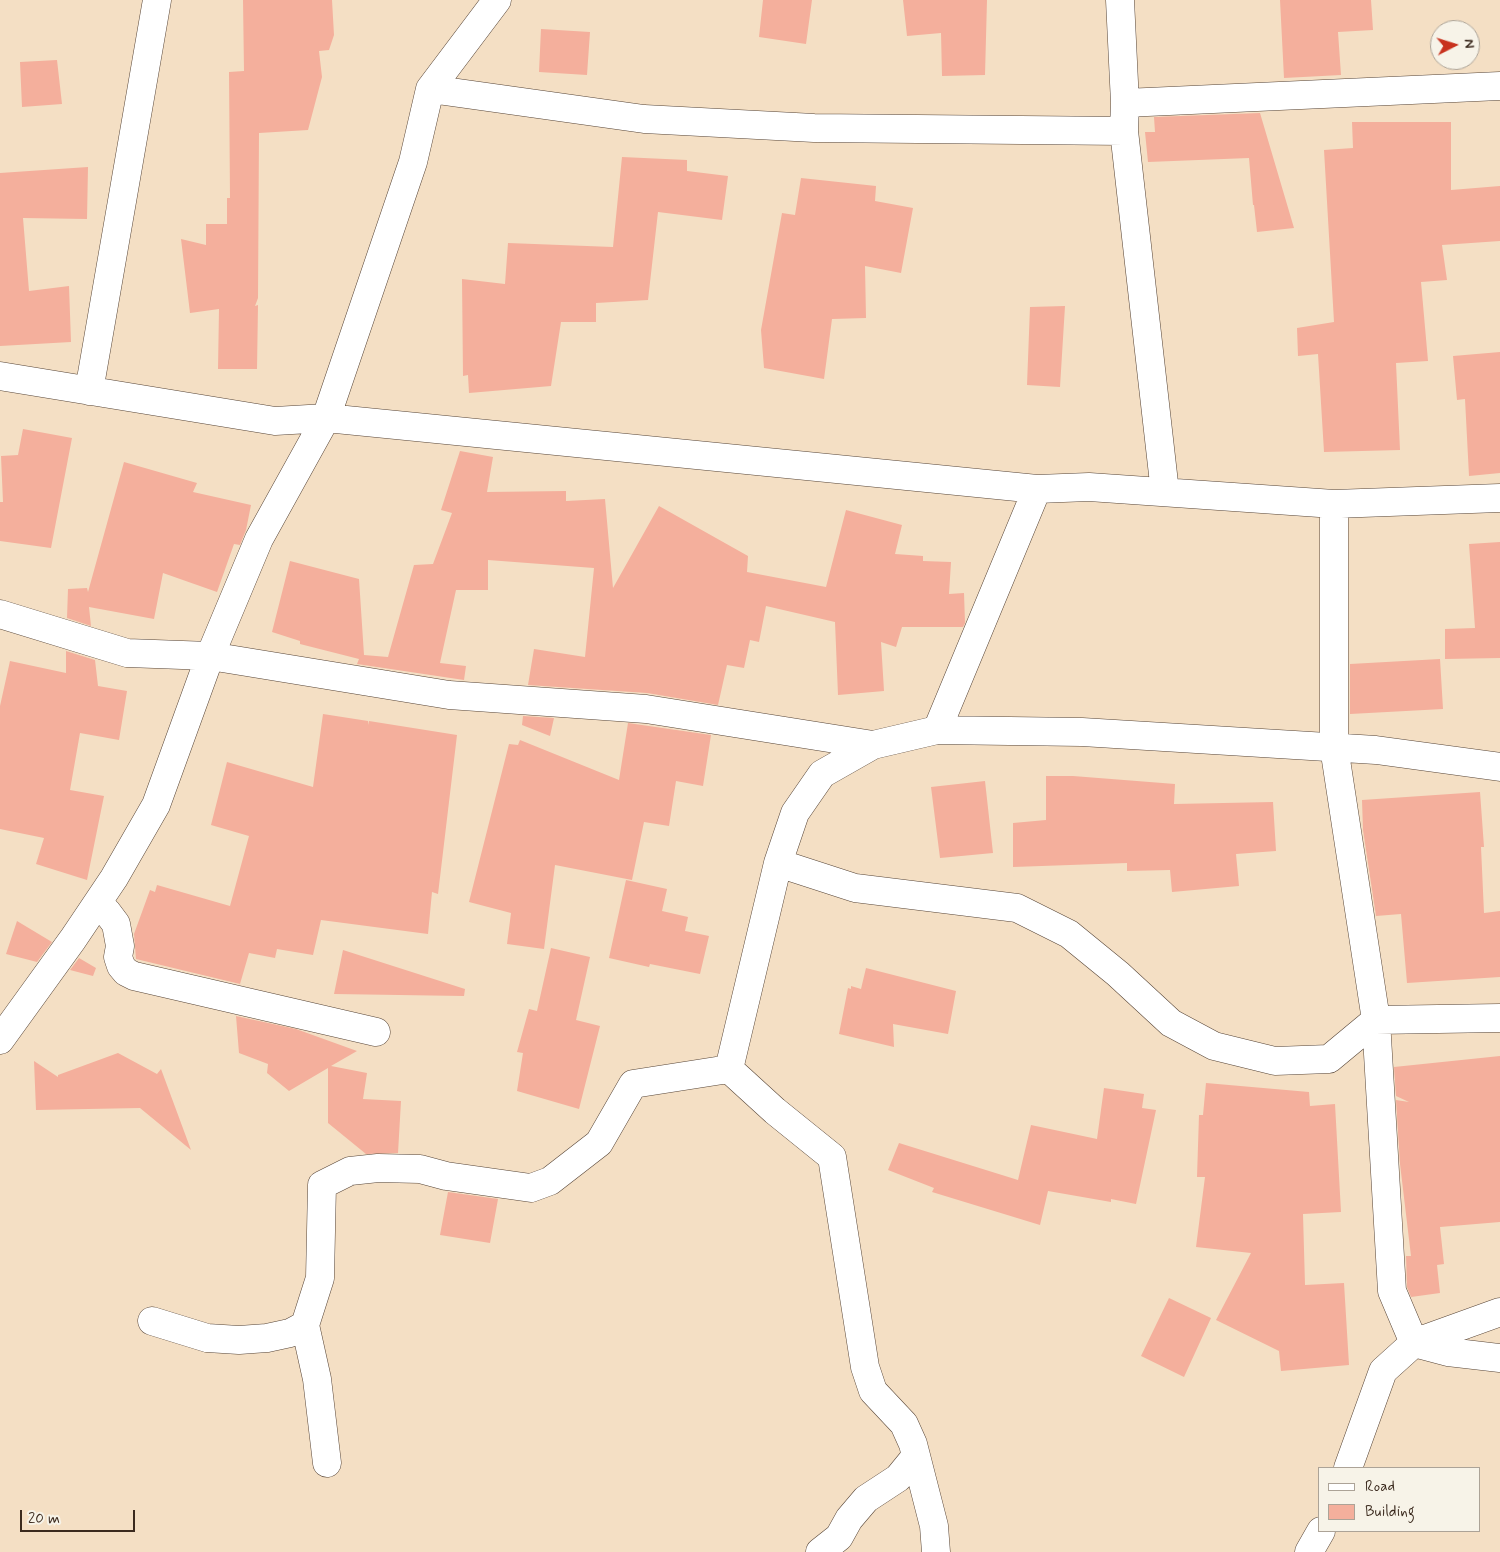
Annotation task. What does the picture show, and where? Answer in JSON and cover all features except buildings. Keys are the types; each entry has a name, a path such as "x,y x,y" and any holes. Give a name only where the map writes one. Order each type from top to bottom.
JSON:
{"street":[{"path":"90,391 157,0"},
{"path":"0,1040 95,906 156,805 210,656 259,539 326,418 413,162 430,89 497,0"},
{"path":"1120,0 1125,103 1124,131 1165,492"},
{"path":"1125,103 1500,86"},
{"path":"430,89 644,119 824,128 1124,131"},
{"path":"0,376 275,422 326,418 1037,489 1089,486 1334,504 1500,498"},
{"path":"937,730 1037,489"},
{"path":"1334,504 1334,747 1376,1020 1392,1291 1414,1343"},
{"path":"0,614 127,653 210,656 449,695 646,708 873,745"},
{"path":"729,1069 778,863 795,813 822,774 873,745 937,730 1082,732 1376,750 1500,767"},
{"path":"778,863 855,888 1017,908 1069,934 1118,974 1171,1023 1214,1046 1275,1061 1329,1058 1376,1020 1500,1018"},
{"path":"95,906 107,912 116,924 120,966 134,976 376,1032"},
{"path":"328,1463 317,1379 304,1325 320,1278 322,1185 350,1171 378,1168 420,1169 446,1176 531,1188 550,1181 599,1143 632,1084 729,1069"},
{"path":"729,1069 775,1111 832,1157 865,1367 873,1391 904,1424 916,1456 934,1526 936,1552"},
{"path":"1348,1467 1383,1372 1414,1343 1500,1312"},
{"path":"152,1321 207,1338 239,1340 267,1338 290,1333 304,1325"},
{"path":"1414,1343 1448,1352 1500,1358"},
{"path":"820,1552 839,1537 849,1519 866,1499 898,1478 916,1456"},
{"path":"1309,1552 1319,1532"}]}
